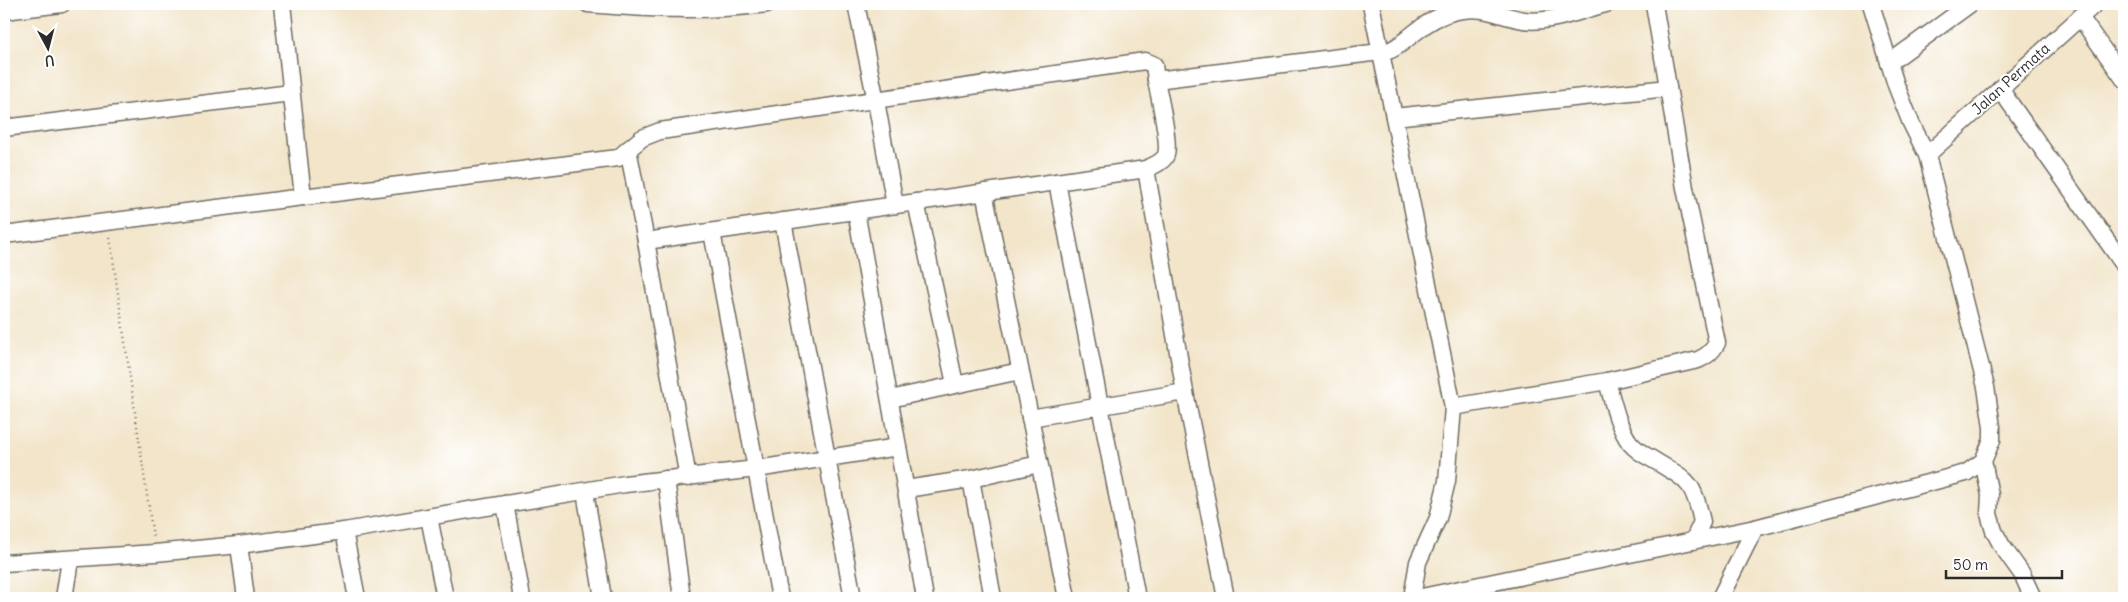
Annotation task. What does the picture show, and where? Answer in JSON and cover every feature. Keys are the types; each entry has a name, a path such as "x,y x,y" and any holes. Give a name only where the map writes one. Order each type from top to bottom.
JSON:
{"street":[{"path":"4,12 62,4"},
{"path":"282,4 303,198"},
{"path":"588,4 656,9 720,10 767,4"},
{"path":"856,4 876,101 894,205"},
{"path":"1372,4 1380,52 1453,407 1447,481 1438,518 1418,562 1412,598"},
{"path":"1156,80 1380,52 1396,48 1431,22 1454,11 1480,8 1525,20 1533,20 1549,19 1606,4"},
{"path":"1453,407 1607,382 1698,360 1710,354 1717,342 1685,188 1654,4"},
{"path":"1417,598 1755,528 1966,473 1983,461 1989,450 1992,427 1986,387 1927,155 1911,123 1889,63 1871,4"},
{"path":"1889,63 1970,4"},
{"name":"Jalan Permata","path":"1927,155 2095,4"},
{"path":"2080,17 2124,79"},
{"path":"4,236 618,158 642,138 660,131 1145,61 1154,65 1166,137 1166,153 1165,158 1146,169 646,241"},
{"path":"1394,117 1668,88"},
{"path":"2000,89 2124,266"},
{"path":"4,128 291,94"},
{"path":"628,149 688,478"},
{"path":"1146,169 1185,392 1226,598"},
{"path":"1057,182 1136,598"},
{"path":"984,192 1067,598"},
{"path":"916,202 955,384"},
{"path":"856,211 925,598"},
{"path":"783,221 853,598"},
{"path":"712,232 780,598"},
{"path":"890,399 1020,371"},
{"path":"1607,382 1620,424 1631,444 1640,452 1688,482 1693,489 1702,522 1693,541"},
{"path":"1030,418 1185,392"},
{"path":"4,563 155,553 344,531 626,484 756,470 898,447"},
{"path":"1983,461 1990,495 1990,514 1994,531 2022,574 2033,598"},
{"path":"906,489 971,479 1039,464"},
{"path":"971,479 993,598"},
{"path":"666,480 682,598"},
{"path":"586,492 603,598"},
{"path":"504,504 522,598"},
{"path":"429,517 445,598"},
{"path":"1720,598 1755,528"},
{"path":"344,531 357,598"},
{"path":"239,544 246,598"},
{"path":"64,598 70,560"}],"path":[{"path":"108,222 155,553"}]}
